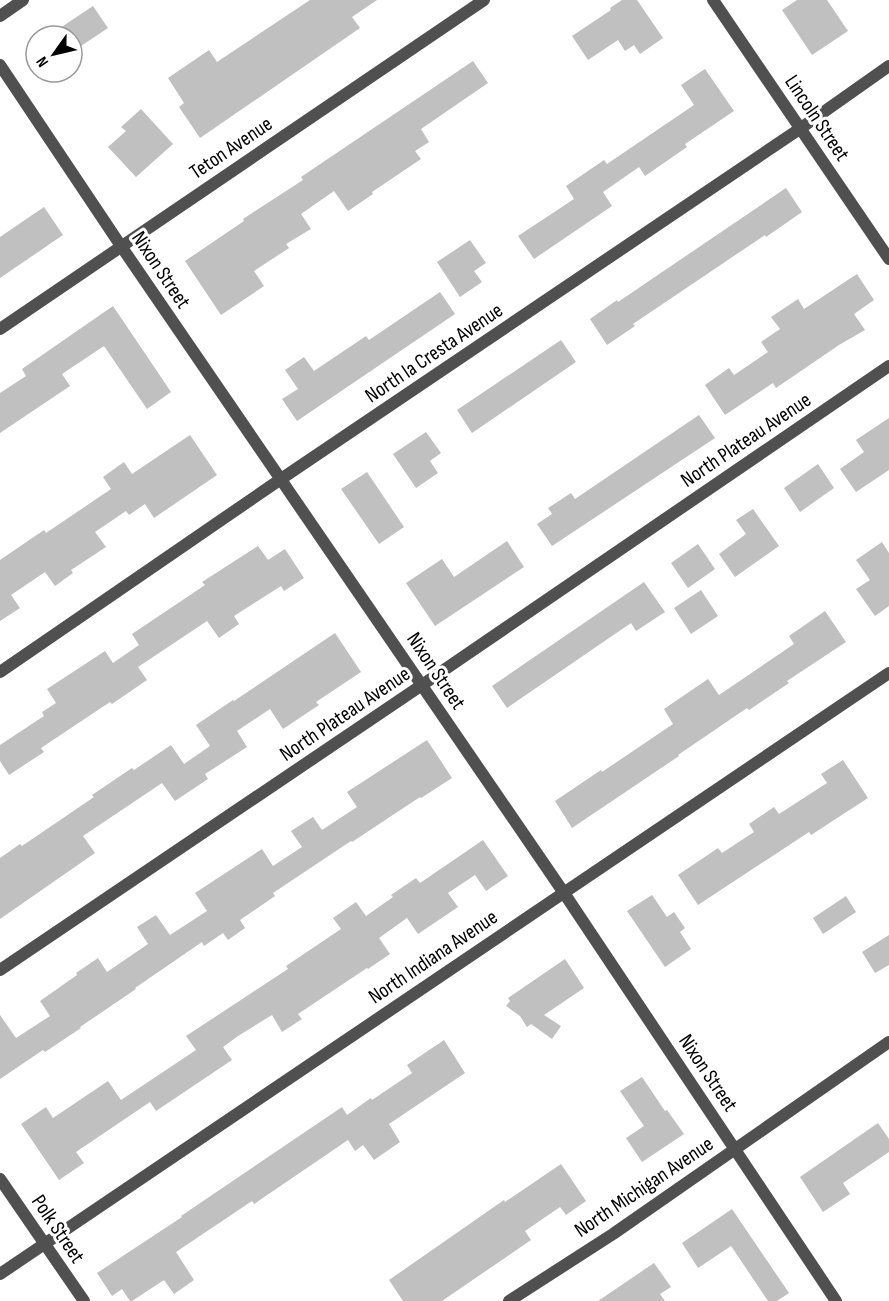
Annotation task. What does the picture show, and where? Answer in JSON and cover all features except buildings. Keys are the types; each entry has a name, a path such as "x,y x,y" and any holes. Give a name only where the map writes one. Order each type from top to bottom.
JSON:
{"street":[{"path":"0,16 23,0"},
{"name":"Teton Avenue","path":"0,329 484,0"},
{"name":"Lincoln Street","path":"713,0 889,259"},
{"name":"Nixon Street","path":"0,65 121,246 564,893 836,1301"},
{"name":"North la Cresta Avenue","path":"0,672 889,66"},
{"name":"North Plateau Avenue","path":"0,970 889,366"},
{"name":"North Indiana Avenue","path":"0,1274 889,673"},
{"name":"North Michigan Avenue","path":"509,1301 613,1234 889,1042"},
{"name":"Polk Street","path":"0,1179 84,1301"}]}
